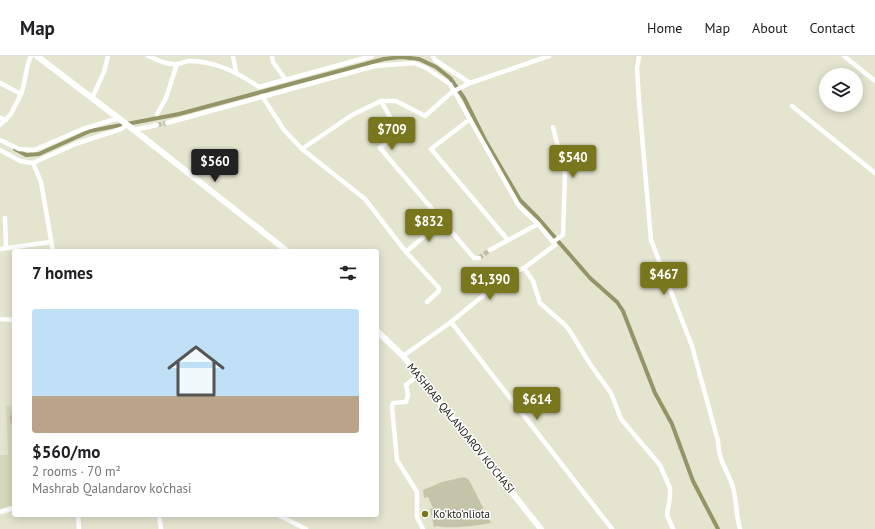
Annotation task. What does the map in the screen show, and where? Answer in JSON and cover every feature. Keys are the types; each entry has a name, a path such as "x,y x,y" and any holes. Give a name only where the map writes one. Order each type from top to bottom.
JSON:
{"main road":[{"path":"37,56 119,118 284,249"},
{"name":"MASHRAB QALANDAROV KO'CHASI","path":"379,333 403,356 541,529"}],"street":[{"path":"0,125 11,114 21,94 25,85 27,65 31,56"},
{"path":"92,98 104,72 108,56"},
{"path":"148,56 162,62 177,64 188,61 220,66 236,72 259,87 372,56"},
{"path":"233,56 236,72"},
{"path":"272,56 273,62 286,80"},
{"path":"433,56 436,60 469,83"},
{"path":"302,149 365,107 381,102 396,101 406,104 415,112 425,116 455,90 469,83 549,56"},
{"path":"639,56 637,69 639,101 651,240 692,346 718,442 718,450 734,492 734,504 740,529"},
{"path":"844,56 875,81"},
{"path":"157,114 166,98 177,64"},
{"path":"167,123 262,96 345,76 375,66 394,64 420,65 443,78 455,90 518,206 538,224 555,245 524,268 507,276 450,322 403,356"},
{"path":"0,83 21,94"},
{"path":"262,96 284,130 302,149 365,199 406,252 439,288 440,291 427,302"},
{"path":"381,102 398,131 381,145 380,149 474,258 479,258"},
{"path":"792,106 875,172"},
{"path":"0,118 6,120"},
{"path":"0,140 19,149 34,150 83,129 119,118"},
{"path":"470,119 431,149 507,239"},
{"path":"0,150 20,161 33,163 75,144 121,129 157,125"},
{"path":"553,127 565,174 562,235 553,241"},
{"path":"33,163 41,182 52,249"},
{"path":"5,218 6,248"},
{"path":"406,252 442,221"},
{"path":"490,250 507,239 538,224"},
{"path":"0,249 51,242"},
{"path":"524,268 534,281 540,303 570,331 590,364 611,393 622,419 660,465 670,488 667,515 674,529"},
{"path":"0,319 12,320"},
{"path":"450,322 612,529"},
{"path":"418,375 406,385 408,395 406,402 393,404 392,407 397,460 417,492 417,516 423,529"},
{"path":"0,512 12,509"},
{"path":"78,517 79,529"},
{"path":"159,517 161,529"},
{"path":"282,517 306,529"}],"shaded area":[{"path":"12,405 12,506 0,509 0,455 8,455 6,406"},
{"path":"12,412 12,425 11,424 9,418"},
{"path":"464,477 469,480 491,523 462,527 434,527 430,509 433,508 428,497 424,498 423,490 442,482"}],"waterway":[{"path":"15,149 26,155 39,154 90,131 179,114 384,59 401,57 419,59 436,67 450,78 464,98 485,140 520,200 538,218 590,278 617,302 623,311 655,393 672,424 693,481 718,529"}],"tunnel":[{"path":"157,125 167,123"},
{"path":"479,258 490,250"}],"place":[{"name":"Ko'kto'nliota","path":"425,514"}]}
